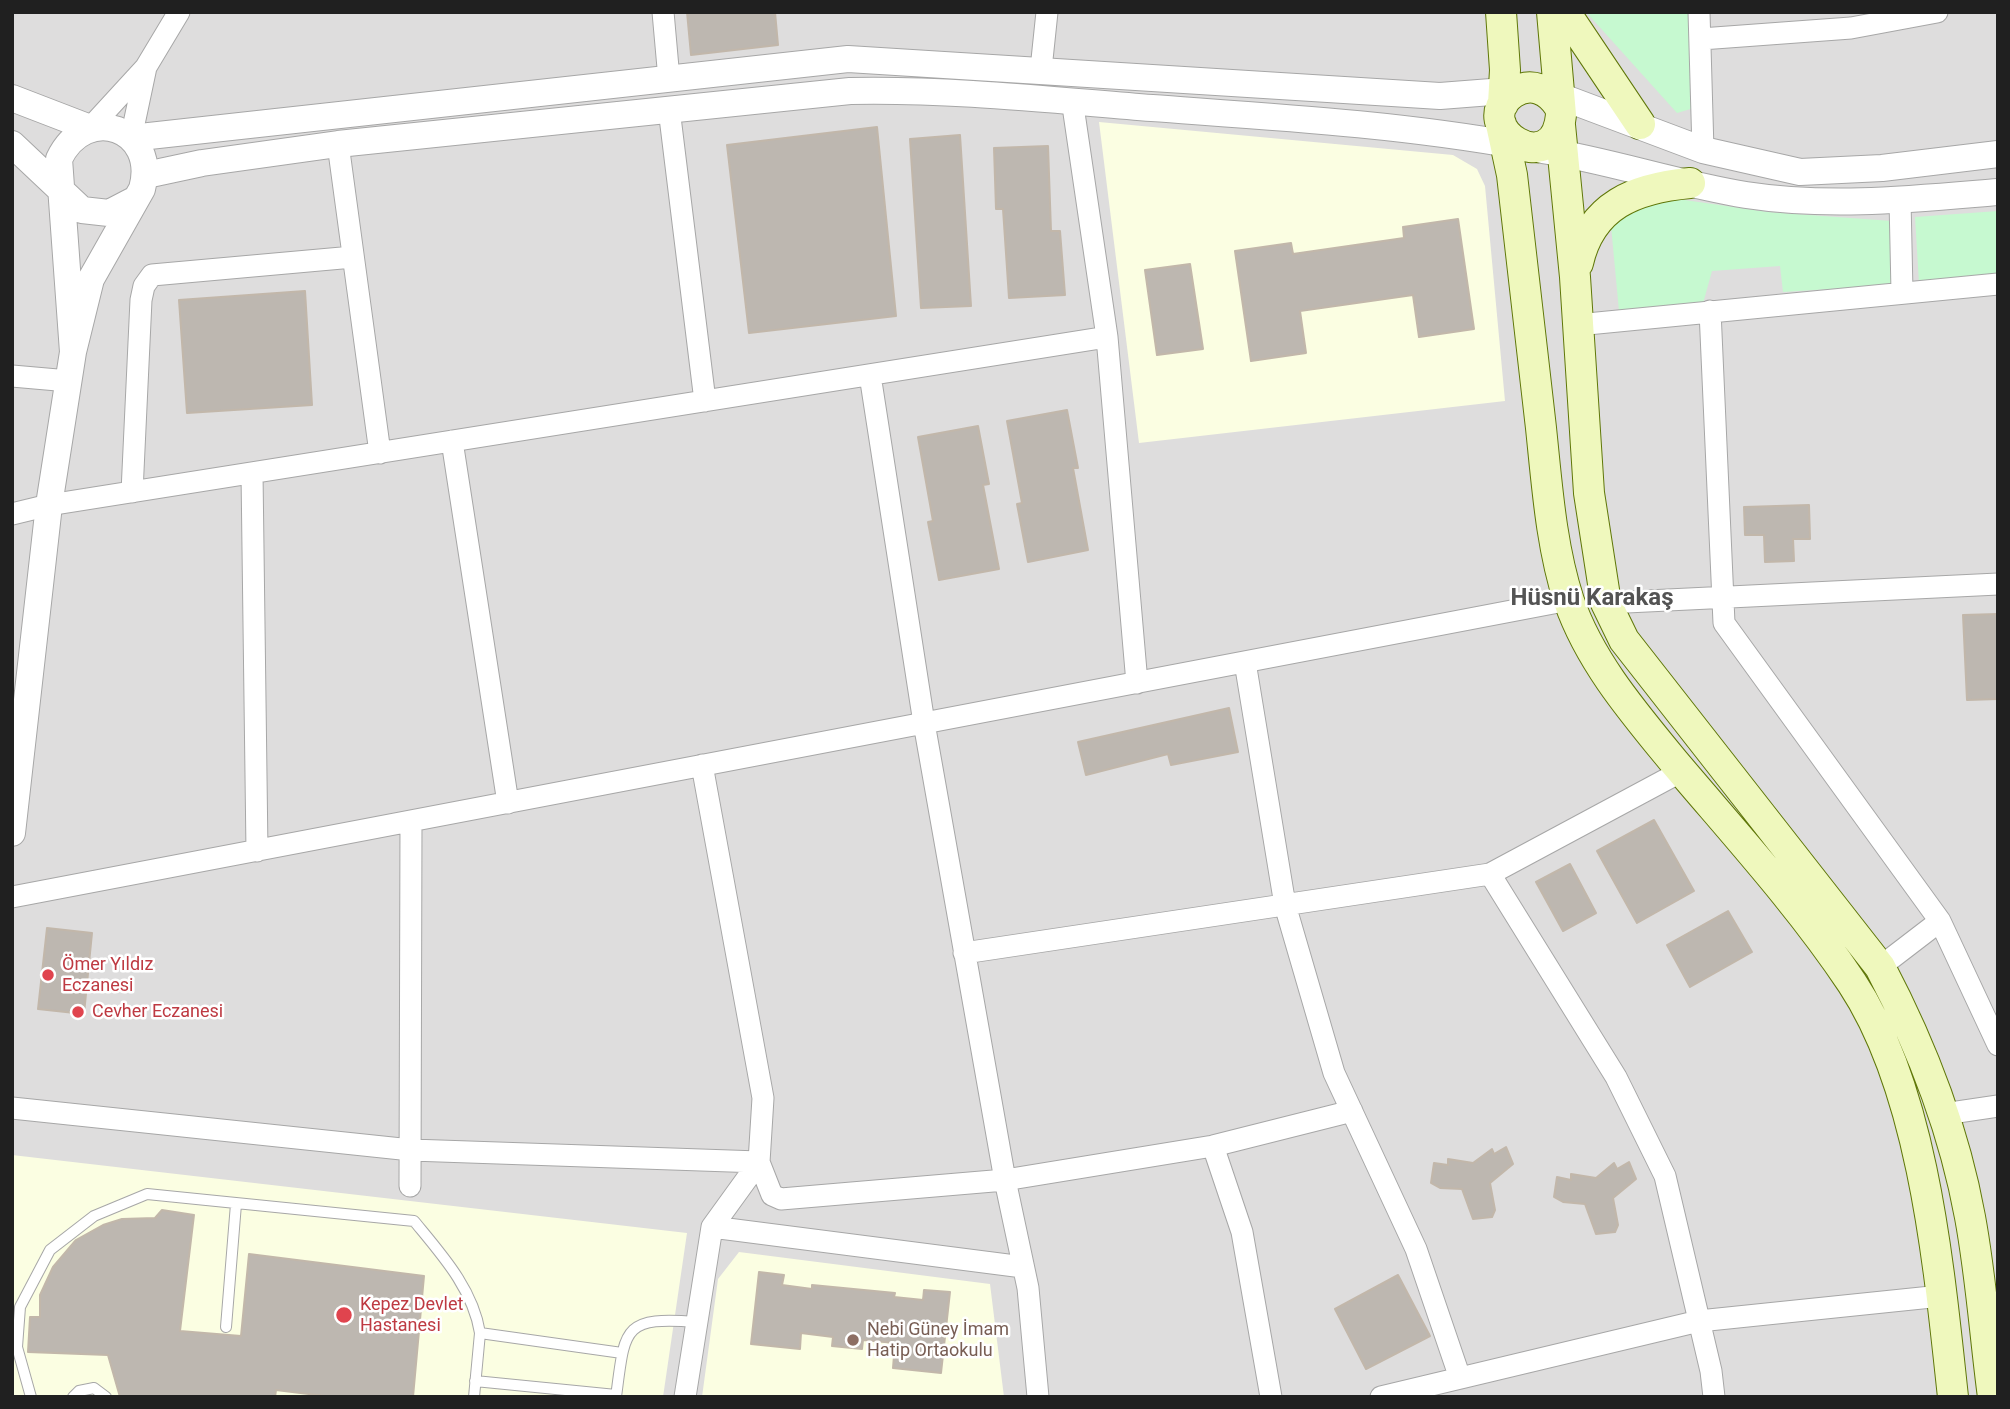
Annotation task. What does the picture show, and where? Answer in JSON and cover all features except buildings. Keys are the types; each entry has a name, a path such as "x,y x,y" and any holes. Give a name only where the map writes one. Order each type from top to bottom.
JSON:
{"main road":[{"path":"1501,12 1575,277 1589,493 1606,603 1624,640 1880,967 1903,1012 1944,1114 1970,1216 1993,1397"},
{"path":"1552,12 1530,118 1512,175 1551,516 1569,600 1594,657 1634,713 1776,884 1852,984 1876,1027 1909,1121 1927,1192 1953,1397"},
{"path":"1565,12 1640,124"},
{"path":"1575,277 1590,228 1609,209 1657,186 1690,183"}],"street":[{"path":"90,128 146,67 179,12"},
{"path":"663,12 669,79"},
{"path":"1041,69 1047,12"},
{"path":"1699,12 1702,39 1703,150"},
{"path":"1702,39 1851,28 1937,12"},
{"path":"131,138 848,59 1440,96 1530,118 1690,183 1798,201 1900,200 1998,192"},
{"path":"131,138 146,67"},
{"path":"146,175 202,163 338,144 850,91 912,90 1389,128 1530,118 1640,124 1703,150 1800,172 1882,168 1998,154"},
{"path":"12,97 90,128"},
{"path":"669,109 705,401"},
{"path":"1074,113 1107,338 1138,682"},
{"path":"12,832 49,505 73,352 91,279 146,175 143,155 131,138 105,126 90,128 76,135 62,152 58,174 62,189 73,352"},
{"path":"12,144 62,189 71,201 95,214 110,213 134,201"},
{"path":"338,144 380,453"},
{"path":"1900,200 1902,292"},
{"path":"132,492 141,300 144,286 152,275 353,257"},
{"path":"1577,324 1998,284"},
{"path":"1710,311 1724,623 1940,921 1993,1019 1998,1045"},
{"path":"12,514 49,505 1107,338"},
{"path":"870,375 924,723 1005,1180 1023,1267 1038,1397"},
{"path":"12,376 69,381"},
{"path":"452,441 508,803"},
{"path":"251,473 257,851"},
{"path":"1606,603 1998,584"},
{"path":"12,897 1569,600"},
{"path":"1245,662 1285,905 1334,1073 1416,1250 1460,1378"},
{"path":"702,765 763,1098 759,1163 772,1195 781,1199 1005,1180 1213,1146 1352,1111"},
{"path":"964,953 1490,874 1682,771"},
{"path":"410,1186 411,821"},
{"path":"1490,874 1616,1077 1665,1176 1714,1397"},
{"path":"1880,967 1940,921"},
{"path":"1944,1114 1998,1106"},
{"path":"12,1108 411,1150 759,1163"},
{"path":"1213,1146 1242,1232 1271,1397"},
{"path":"685,1397 712,1227 759,1163"},
{"path":"712,1227 1023,1267"},
{"path":"1381,1397 1699,1321 1941,1296"}],"lane":[{"path":"31,1397 17,1347 20,1307 50,1250 94,1216 147,1194 414,1221 445,1258 476,1309 480,1334 474,1397"},
{"path":"226,1327 236,1204"},
{"path":"475,1381 616,1396 627,1335 642,1324 660,1320 696,1322"},
{"path":"480,1334 622,1353"},
{"path":"74,1397 79,1391 93,1388 106,1397"}],"shaded area":[{"path":"12,12 1998,12 1998,1397 12,1397"},
{"path":"1099,122 1453,155 1477,169 1485,186 1505,401 1139,443"},
{"name":"Kepez Devlet Hastanesi","path":"12,1155 687,1233 663,1397 12,1397"},
{"name":"Nebi Güney İmam Hatip Ortaokulu","path":"739,1252 990,1284 1004,1397 702,1397 718,1279"}],"green space":[{"path":"1586,12 1689,12 1694,108 1677,113"},
{"path":"1657,196 1768,212 1892,221 1893,285 1783,292 1780,266 1712,271 1702,307 1619,311 1611,226"},
{"path":"1998,211 1998,276 1919,283 1915,217"}],"place":[{"name":"Ömer Yıldız Eczanesi","path":"48,975"},
{"name":"Cevher Eczanesi","path":"78,1012"},
{"name":"Kepez Devlet Hastanesi","path":"344,1315"},
{"name":"Nebi Güney İmam Hatip Ortaokulu","path":"853,1340"}],"district":[{"name":"Hüsnü Karakaş","path":"1592,599"}]}
